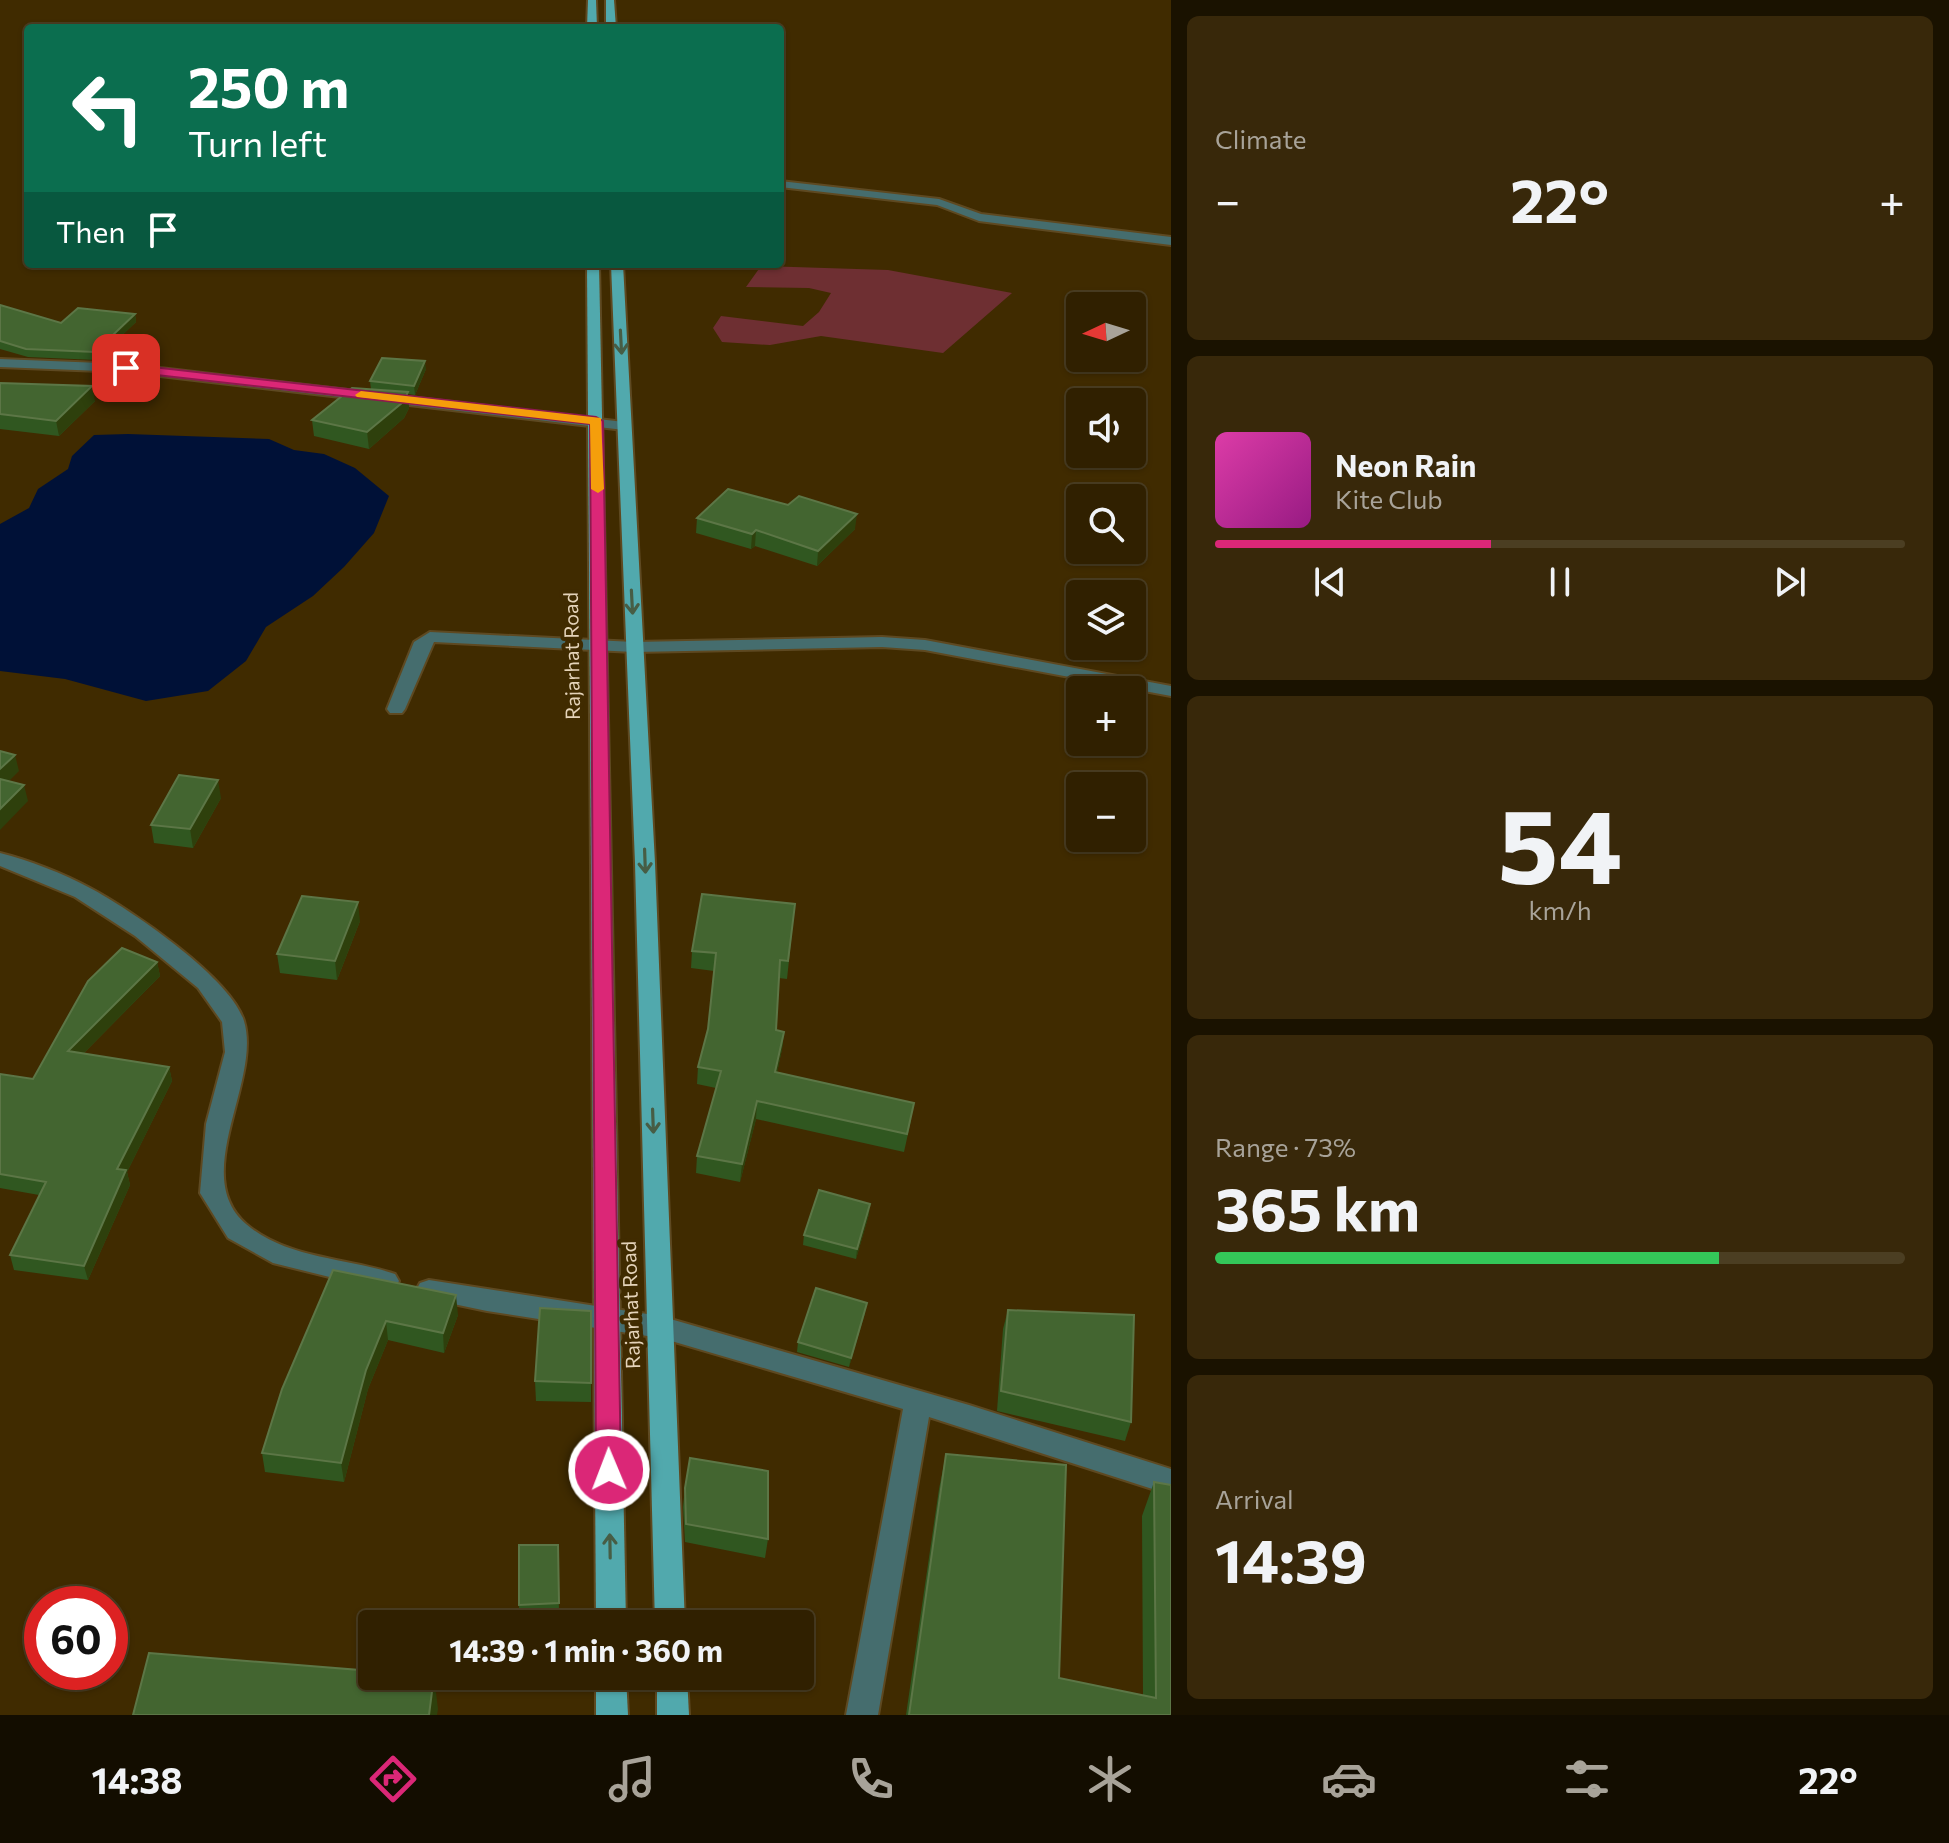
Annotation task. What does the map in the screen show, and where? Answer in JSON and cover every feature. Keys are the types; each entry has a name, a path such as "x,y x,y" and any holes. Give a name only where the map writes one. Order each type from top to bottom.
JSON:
{"main road":[{"path":"592,0 592,24"},
{"path":"610,0 611,24"},
{"name":"Rajarhat Road","path":"593,268 611,1610"},
{"name":"Rajarhat Road","path":"617,268 670,1610"},
{"path":"611,1690 612,1715"},
{"path":"672,1690 673,1715"}],"street":[{"path":"784,184 939,202 979,217 1171,241"},
{"path":"0,363 126,368 624,426"},
{"path":"396,709 423,642 430,637 634,647 882,642 925,645 1171,691"},
{"path":"0,859 82,892 142,931 206,983 233,1021 236,1052 218,1124 212,1193 237,1231 282,1256 502,1306 607,1316 660,1327 969,1417 1171,1482"},
{"path":"862,1715 918,1402"}],"shaded area":[{"path":"784,267 888,270 1012,293 943,353 821,336 770,345 722,342 713,328 721,316 803,326 819,312 831,293 809,288 746,287 760,268"}],"water":[{"path":"94,435 269,439 294,450 324,454 355,468 389,496 374,533 344,567 313,596 266,627 246,661 208,691 146,701 65,679 0,671 0,524 29,508 38,489 68,469 72,456"}],"building":[{"path":"0,305 61,323 78,308 135,314 95,352 26,349 0,341"},
{"path":"382,358 425,361 414,386 370,381"},
{"path":"0,383 92,386 56,421 0,414"},
{"path":"352,388 408,392 403,402 367,432 312,420"},
{"path":"728,489 788,505 799,496 857,514 818,551 756,530 752,534 697,518"},
{"path":"0,751 15,755 0,769"},
{"path":"179,775 218,780 190,829 151,825"},
{"path":"0,779 24,785 0,809"},
{"path":"702,894 795,904 788,961 780,960 776,1030 784,1032 775,1072 914,1103 907,1134 757,1101 742,1164 697,1156 721,1071 698,1067 708,1029 716,953 692,951"},
{"path":"302,896 358,902 335,961 277,954"},
{"path":"122,948 157,962 68,1051 169,1067 117,1169 126,1170 84,1266 10,1255 46,1182 0,1174 0,1074 33,1079 88,981"},
{"path":"819,1190 870,1204 857,1249 804,1235"},
{"path":"333,1270 456,1295 443,1333 386,1321 366,1370 341,1463 262,1453 282,1389"},
{"path":"816,1288 867,1303 851,1358 798,1342"},
{"path":"540,1308 591,1311 591,1383 535,1381"},
{"path":"1008,1310 1134,1315 1131,1422 1001,1391"},
{"path":"946,1454 1066,1465 1059,1678 1156,1698 1154,1482 1171,1485 1171,1715 909,1715"},
{"path":"690,1458 768,1471 768,1539 686,1524 685,1488"},
{"path":"519,1545 558,1545 559,1603 519,1605"},
{"path":"149,1653 358,1670 358,1690 432,1690 429,1715 133,1715"}],"slow traffic":[{"path":"361,395 596,421 598,489"}],"route":[{"path":"126,368 596,421 609,1470"}]}
